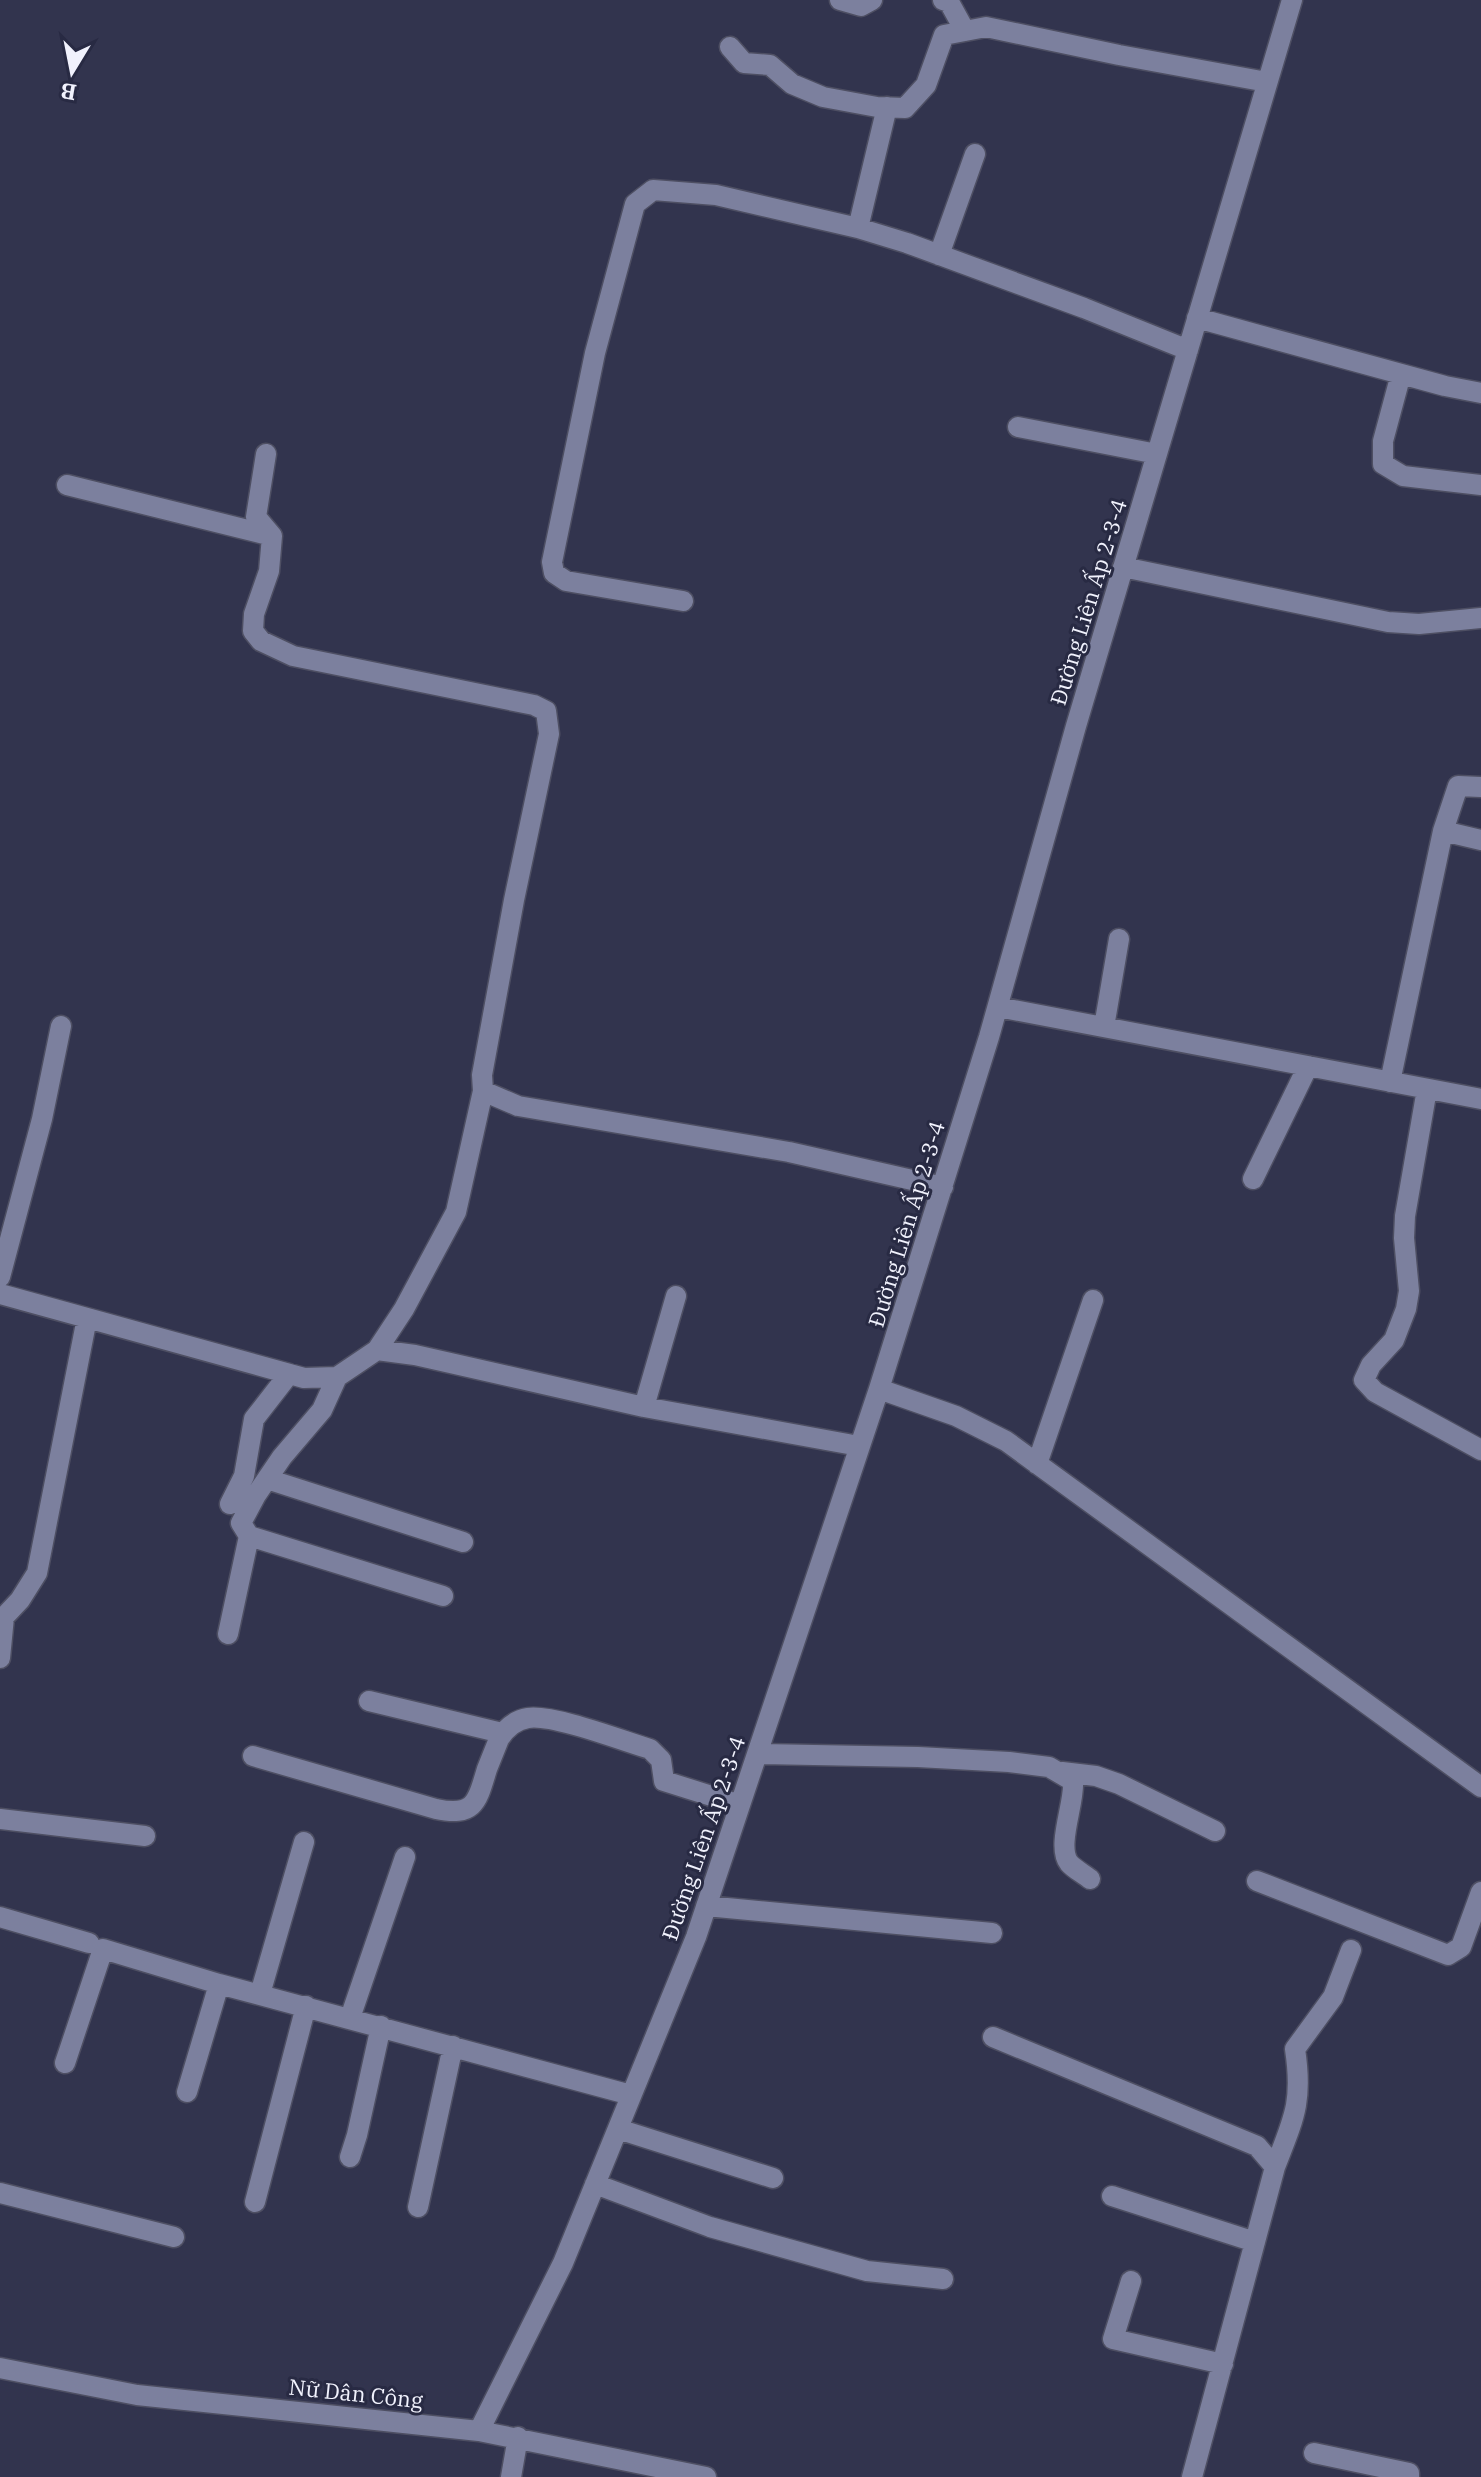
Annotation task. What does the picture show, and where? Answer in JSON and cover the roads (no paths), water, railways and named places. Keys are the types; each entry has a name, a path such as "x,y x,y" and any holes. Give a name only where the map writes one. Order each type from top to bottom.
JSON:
{"street":[{"path":"840,0 861,6 872,0"},
{"name":"Đường Liên Ấp 2-3-4","path":"479,2431 563,2263 706,1906 740,1805 943,1187 1292,0"},
{"path":"947,1 965,31"},
{"path":"730,47 744,63 770,65 792,84 810,93 887,107 905,108 926,85 944,35 986,27 1267,82"},
{"path":"858,228 887,107"},
{"path":"939,255 975,154"},
{"path":"683,601 566,581 557,577 552,567 595,353 635,204 653,190 716,195 858,228 1084,308 1188,350"},
{"path":"1197,318 1481,393"},
{"path":"1401,374 1383,441 1383,464 1403,476 1481,485"},
{"path":"1018,427 1157,454"},
{"path":"0,1294 289,1374 315,1379 337,1377 377,1350 404,1309 456,1212 483,1091 482,1075 514,900 549,734 546,711 534,705 293,656 261,641 253,631 254,614 269,571 272,536 256,517 266,454"},
{"path":"67,485 272,536"},
{"path":"1123,567 1388,622 1419,624 1481,618"},
{"path":"1390,1082 1443,831 1458,786 1481,787"},
{"path":"1443,831 1481,840"},
{"path":"1104,1027 1119,939"},
{"path":"998,1007 1481,1099"},
{"path":"0,1277 42,1119 61,1026"},
{"path":"1253,1179 1308,1066"},
{"path":"1427,1089 1405,1216 1409,1291 1406,1309 1394,1340 1371,1365 1364,1380 1375,1392 1481,1450"},
{"path":"483,1091 518,1106 789,1152 943,1187"},
{"path":"644,1407 676,1296"},
{"path":"1037,1464 1093,1300"},
{"path":"0,1658 4,1617 20,1600 37,1573 87,1318"},
{"path":"377,1350 415,1355 644,1407 859,1446"},
{"path":"230,1504 244,1476 254,1419 289,1374"},
{"path":"337,1377 322,1410 282,1457 241,1523 249,1536 443,1596"},
{"path":"879,1389 956,1416 1006,1441 1481,1787"},
{"path":"267,1479 463,1542"},
{"path":"228,1634 249,1536"},
{"path":"369,1701 502,1733"},
{"path":"253,1756 436,1809 456,1812 467,1810 478,1798 502,1733 522,1719 545,1718 650,1749 661,1760 664,1781 740,1805"},
{"path":"757,1754 933,1757 1036,1765 1096,1776 1119,1784 1215,1831"},
{"path":"1062,1772 1073,1781 1074,1796 1064,1852 1070,1864 1090,1879"},
{"path":"0,1819 145,1836"},
{"path":"260,1994 304,1842"},
{"path":"350,2018 405,1857"},
{"path":"1257,1881 1448,1955 1461,1947 1481,1892"},
{"path":"706,1906 992,1933"},
{"path":"0,1917 89,1943"},
{"path":"65,2063 103,1949 219,1984 631,2095"},
{"path":"1192,2477 1275,2167 1296,2111 1300,2083 1295,2049 1333,1997 1351,1950"},
{"path":"187,2092 219,1984"},
{"path":"255,2202 306,2006"},
{"path":"350,2157 381,2026"},
{"path":"993,2037 1257,2146 1275,2167"},
{"path":"418,2207 453,2046"},
{"path":"618,2129 773,2178"},
{"path":"595,2184 710,2227 867,2271 943,2279"},
{"path":"0,2193 174,2237"},
{"path":"1112,2196 1255,2242"},
{"path":"1131,2281 1113,2339 1223,2364"},
{"name":"Nữ Dân Công","path":"0,2368 137,2395 518,2437 706,2477"},
{"path":"511,2477 518,2437"},
{"path":"1314,2453 1409,2473 1409,2477"}]}
